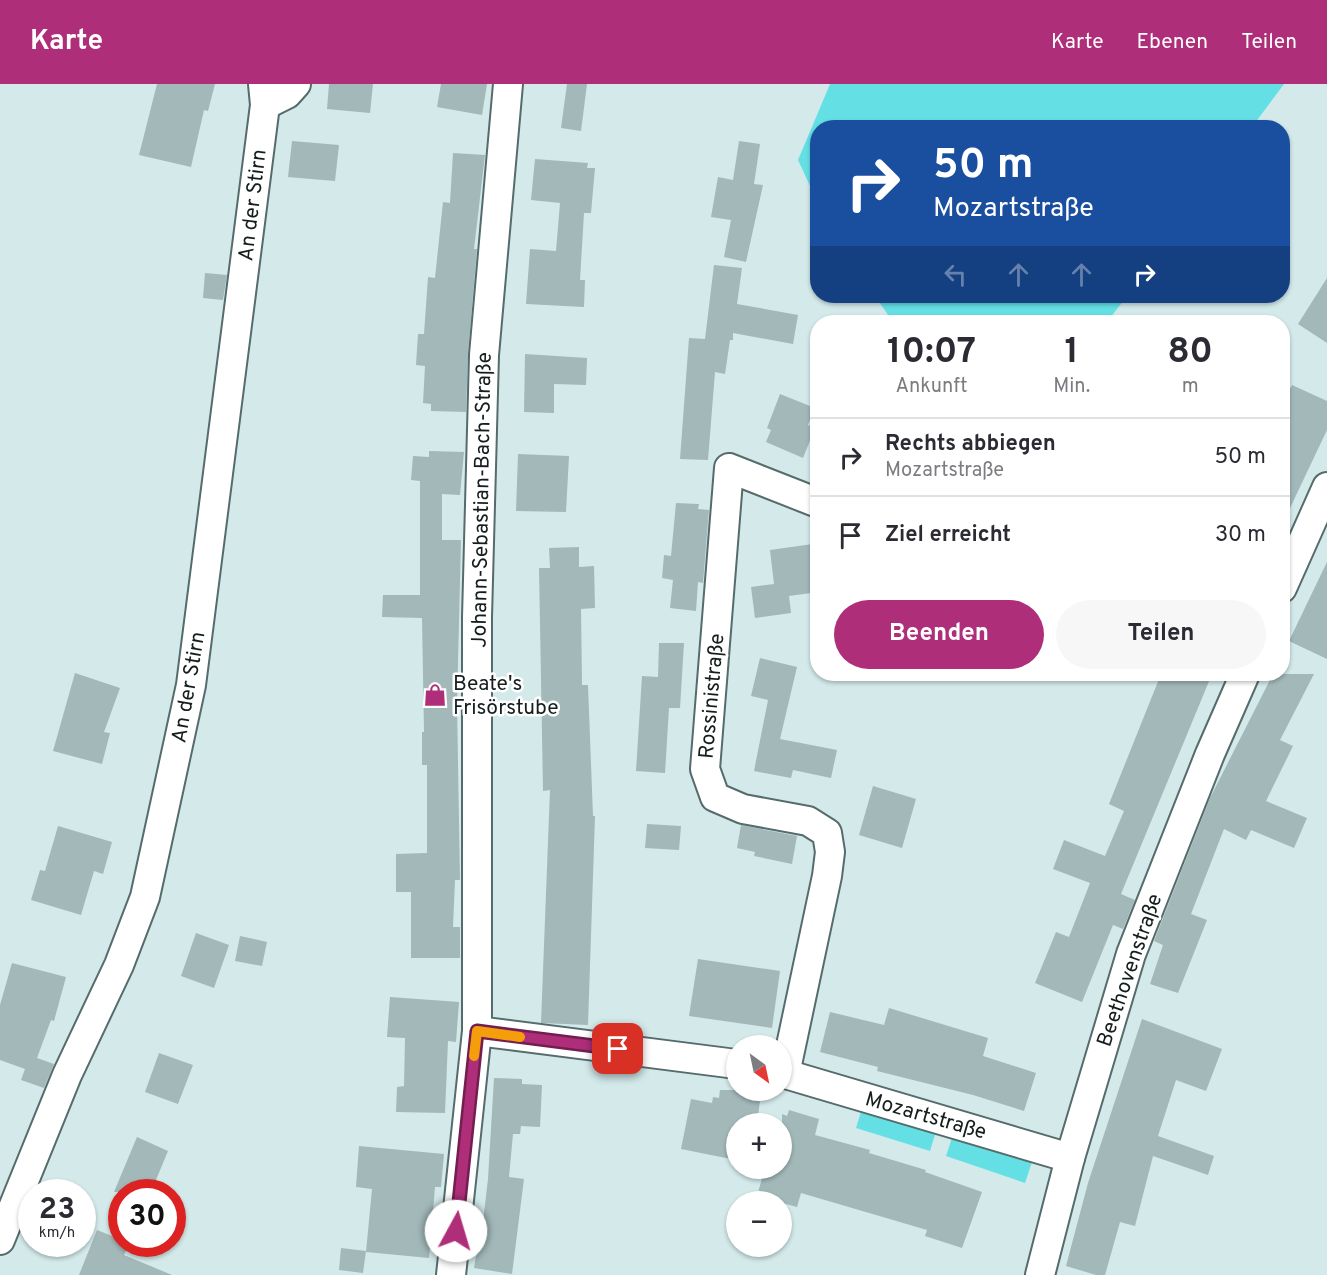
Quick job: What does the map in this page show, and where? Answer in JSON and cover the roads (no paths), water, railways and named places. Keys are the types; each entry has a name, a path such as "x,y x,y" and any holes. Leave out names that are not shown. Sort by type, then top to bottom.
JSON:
{"street":[{"name":"An der Stirn","path":"0,1240 67,1075 119,965 145,897 191,685 264,94 287,94 296,84"},
{"name":"Johann-Sebastian-Bach-Straße","path":"451,1275 477,1031 477,616 484,355 508,84"},
{"name":"Rossinistraße","path":"792,1035 827,876 830,852 827,833 808,821 743,809 715,797 705,769 729,468 810,500"},
{"path":"1290,570 1327,487"},
{"name":"Beethovenstraße","path":"1040,1275 1070,1158 1131,954 1210,753 1242,681"},
{"path":"477,1031 726,1063"},
{"name":"Mozartstraße","path":"792,1077 1070,1158"}],"place":[{"name":"Beate's Frisörstube","path":"435,695"}]}
